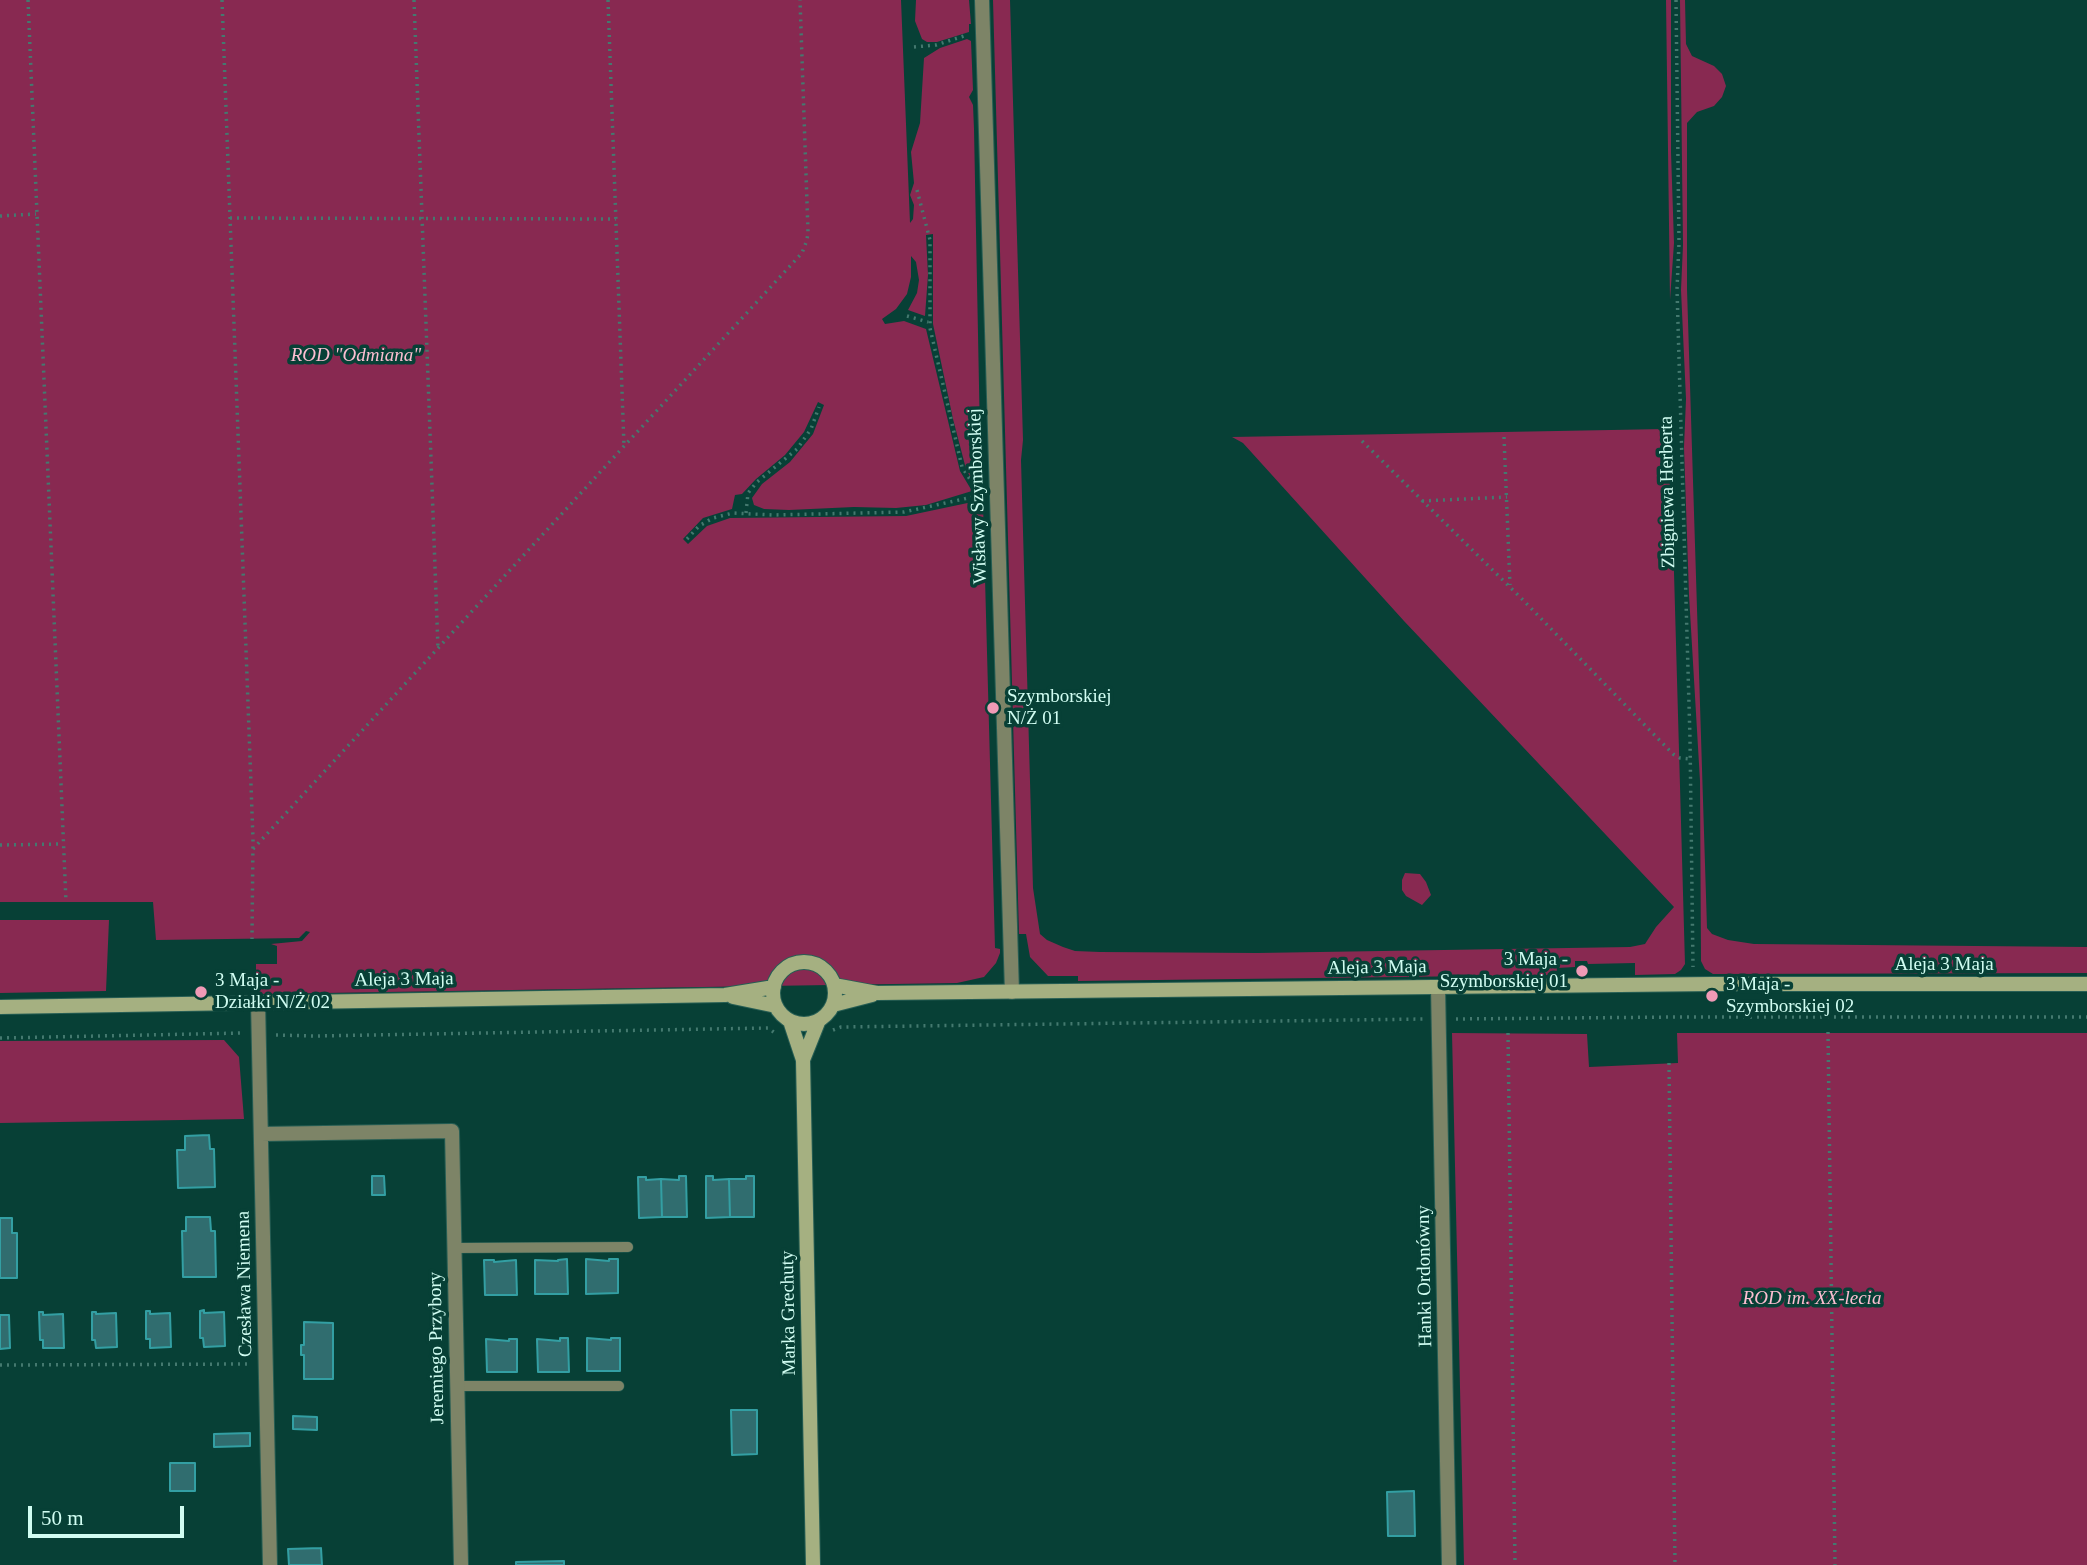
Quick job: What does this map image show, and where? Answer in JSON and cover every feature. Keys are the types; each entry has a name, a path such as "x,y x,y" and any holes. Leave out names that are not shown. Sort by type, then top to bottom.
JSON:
{"street":[{"name":"Wisławy Szymborskiej","path":"982,0 1012,992"},
{"path":"803,962 822,968 830,975 834,985 833,1005 819,1020 810,1024 790,1021 781,1015 776,1006 774,987 784,969 793,964 803,962"},
{"name":"Aleja 3 Maja","path":"834,985 877,993 1693,984 2087,984"},
{"name":"Aleja 3 Maja","path":"0,1007 725,995 774,987"},
{"name":"Hanki Ordonówny","path":"1438,987 1449,1565"},
{"name":"Aleja 3 Maja","path":"833,1005 877,993"},
{"name":"Aleja 3 Maja","path":"725,995 776,1006"},
{"name":"Czesława Niemena","path":"258,1002 270,1565"},
{"name":"Marka Grechuty","path":"803,1060 819,1020"},
{"name":"Marka Grechuty","path":"790,1021 803,1060 813,1565"},
{"name":"Jeremiego Przybory","path":"261,1134 452,1131 461,1565"}],"lane":[{"path":"454,1248 628,1247"},
{"path":"457,1386 619,1386"}],"path":[{"path":"28,0 66,902"},
{"path":"222,0 253,849 252,939"},
{"path":"414,0 438,648"},
{"path":"608,0 625,446"},
{"path":"253,849 802,253 807,240 800,0"},
{"name":"Zbigniewa Herberta","path":"1676,0 1679,243 1677,289 1690,759 1693,984"},
{"path":"914,47 936,45 969,35 983,34"},
{"path":"917,190 930,240 929,323 962,467 980,495"},
{"path":"0,216 37,214"},
{"path":"230,218 616,219"},
{"path":"907,316 929,323"},
{"path":"746,513 748,493 757,482 797,449 811,429 819,407"},
{"path":"1504,437 1510,587"},
{"path":"1362,441 1673,754 1679,758 1690,759"},
{"path":"687,540 699,526 713,518 746,513 773,515 904,512 980,495 997,494"},
{"path":"1422,501 1507,498"},
{"path":"0,845 63,844"},
{"path":"1447,1019 2087,1017"},
{"path":"828,1034 841,1027 1433,1019"},
{"path":"272,1034 314,1036 768,1028 778,1038"},
{"path":"1828,1032 1835,1565"},
{"path":"0,1038 251,1033"},
{"path":"1508,1033 1516,1565"},
{"path":"1669,1063 1675,1565"},
{"path":"0,1365 266,1364"}],"green space":[{"name":"ROD \"Odmiana\"","path":"0,0 901,0 910,223 914,205 910,195 914,183 911,152 920,123 924,58 940,48 967,39 971,41 973,90 969,97 973,105 974,129 981,488 972,480 966,469 953,419 933,324 933,234 926,235 928,275 925,316 908,310 917,293 919,280 916,262 911,256 911,277 907,294 896,309 882,319 885,324 904,321 926,329 960,471 972,491 926,505 896,508 789,510 764,509 754,505 752,498 762,484 790,462 813,434 824,405 818,402 804,432 785,455 742,494 735,495 732,509 703,518 683,539 688,544 707,526 730,518 906,516 977,501 983,504 995,948 1000,949 996,963 984,977 957,983 259,994 256,964 277,964 277,946 271,944 302,941 310,932 306,931 299,938 156,940 153,902 0,902"},
{"path":"916,0 969,0 969,32 937,42 922,39 915,21"},
{"path":"993,0 1010,0 1033,888 1040,934 1047,940 1075,951 1100,952 1257,953 1630,947 1645,944 1674,907 1404,621 1243,443 1232,437 1665,429 1670,430 1685,964 1681,970 1675,974 1635,975 1635,963 1588,964 1587,961 1575,961 1575,967 1557,968 1556,975 1078,981 1078,976 1048,976 1030,957 1026,934 1019,934"},
{"path":"1666,0 1671,0 1674,243 1670,300"},
{"path":"1680,0 1685,0 1686,44 1692,56 1714,66 1722,74 1726,86 1722,97 1714,106 1697,112 1687,123 1687,289 1707,928 1712,934 1728,940 1754,944 2087,947 2087,973 1713,974 1705,969 1701,961 1700,781 1684,447 1686,399 1681,290 1683,245"},
{"path":"1405,873 1420,874 1426,882 1431,895 1422,905 1406,896 1402,890"},
{"path":"0,920 109,920 106,991 0,993"},
{"name":"ROD im. XX-lecia","path":"1452,1033 1587,1034 1589,1067 1678,1063 1677,1033 2087,1033 2087,1565 1464,1565"},
{"path":"224,1040 239,1057 244,1119 0,1123 0,1041"}],"building":[{"path":"209,1135 210,1149 214,1149 215,1187 178,1188 177,1150 185,1150 185,1136"},
{"path":"372,1176 384,1176 385,1195 372,1195"},
{"path":"679,1176 686,1176 687,1217 662,1217 661,1179 679,1180"},
{"path":"706,1176 713,1176 713,1180 729,1179 730,1217 706,1218"},
{"path":"746,1176 754,1176 754,1217 730,1217 729,1179 746,1179"},
{"path":"638,1177 646,1177 646,1180 661,1179 662,1217 639,1218"},
{"path":"186,1217 210,1217 211,1231 215,1231 216,1277 183,1277 182,1231 186,1231"},
{"path":"0,1218 12,1218 12,1233 17,1233 17,1278 0,1278"},
{"path":"567,1259 568,1294 535,1294 535,1260"},
{"path":"586,1259 618,1259 618,1293 586,1294"},
{"path":"484,1260 516,1260 517,1295 485,1295"},
{"path":"204,1310 204,1313 224,1312 225,1346 204,1347 203,1338 200,1338 200,1311"},
{"path":"146,1311 150,1311 150,1314 170,1313 171,1347 150,1348 150,1339 146,1339"},
{"path":"39,1312 43,1312 43,1315 63,1314 64,1348 43,1348"},
{"path":"92,1312 116,1313 117,1347 96,1348 95,1340 92,1340"},
{"path":"0,1315 9,1315 10,1348 0,1349"},
{"path":"304,1322 333,1323 333,1379 304,1379 304,1355 301,1355 301,1345 304,1345"},
{"path":"560,1338 568,1338 569,1372 538,1372 537,1339 560,1341"},
{"path":"587,1338 620,1338 620,1371 587,1371"},
{"path":"486,1339 517,1339 517,1372 487,1372"},
{"path":"731,1410 757,1410 757,1454 732,1455"},
{"path":"293,1416 317,1417 317,1430 293,1429"},
{"path":"250,1433 250,1446 214,1447 214,1434"},
{"path":"170,1463 195,1463 195,1491 170,1491"},
{"path":"1414,1491 1415,1536 1388,1536 1387,1492"},
{"path":"321,1548 322,1565 289,1565 288,1549"},
{"path":"564,1561 564,1565 516,1565 516,1562"}],"place":[{"name":"Szymborskiej N/Ż 01","path":"993,708"},
{"name":"3 Maja - Szymborskiej 01","path":"1582,971"},
{"name":"3 Maja - Działki N/Ż 02","path":"201,992"},
{"name":"3 Maja - Szymborskiej 02","path":"1712,996"}]}
